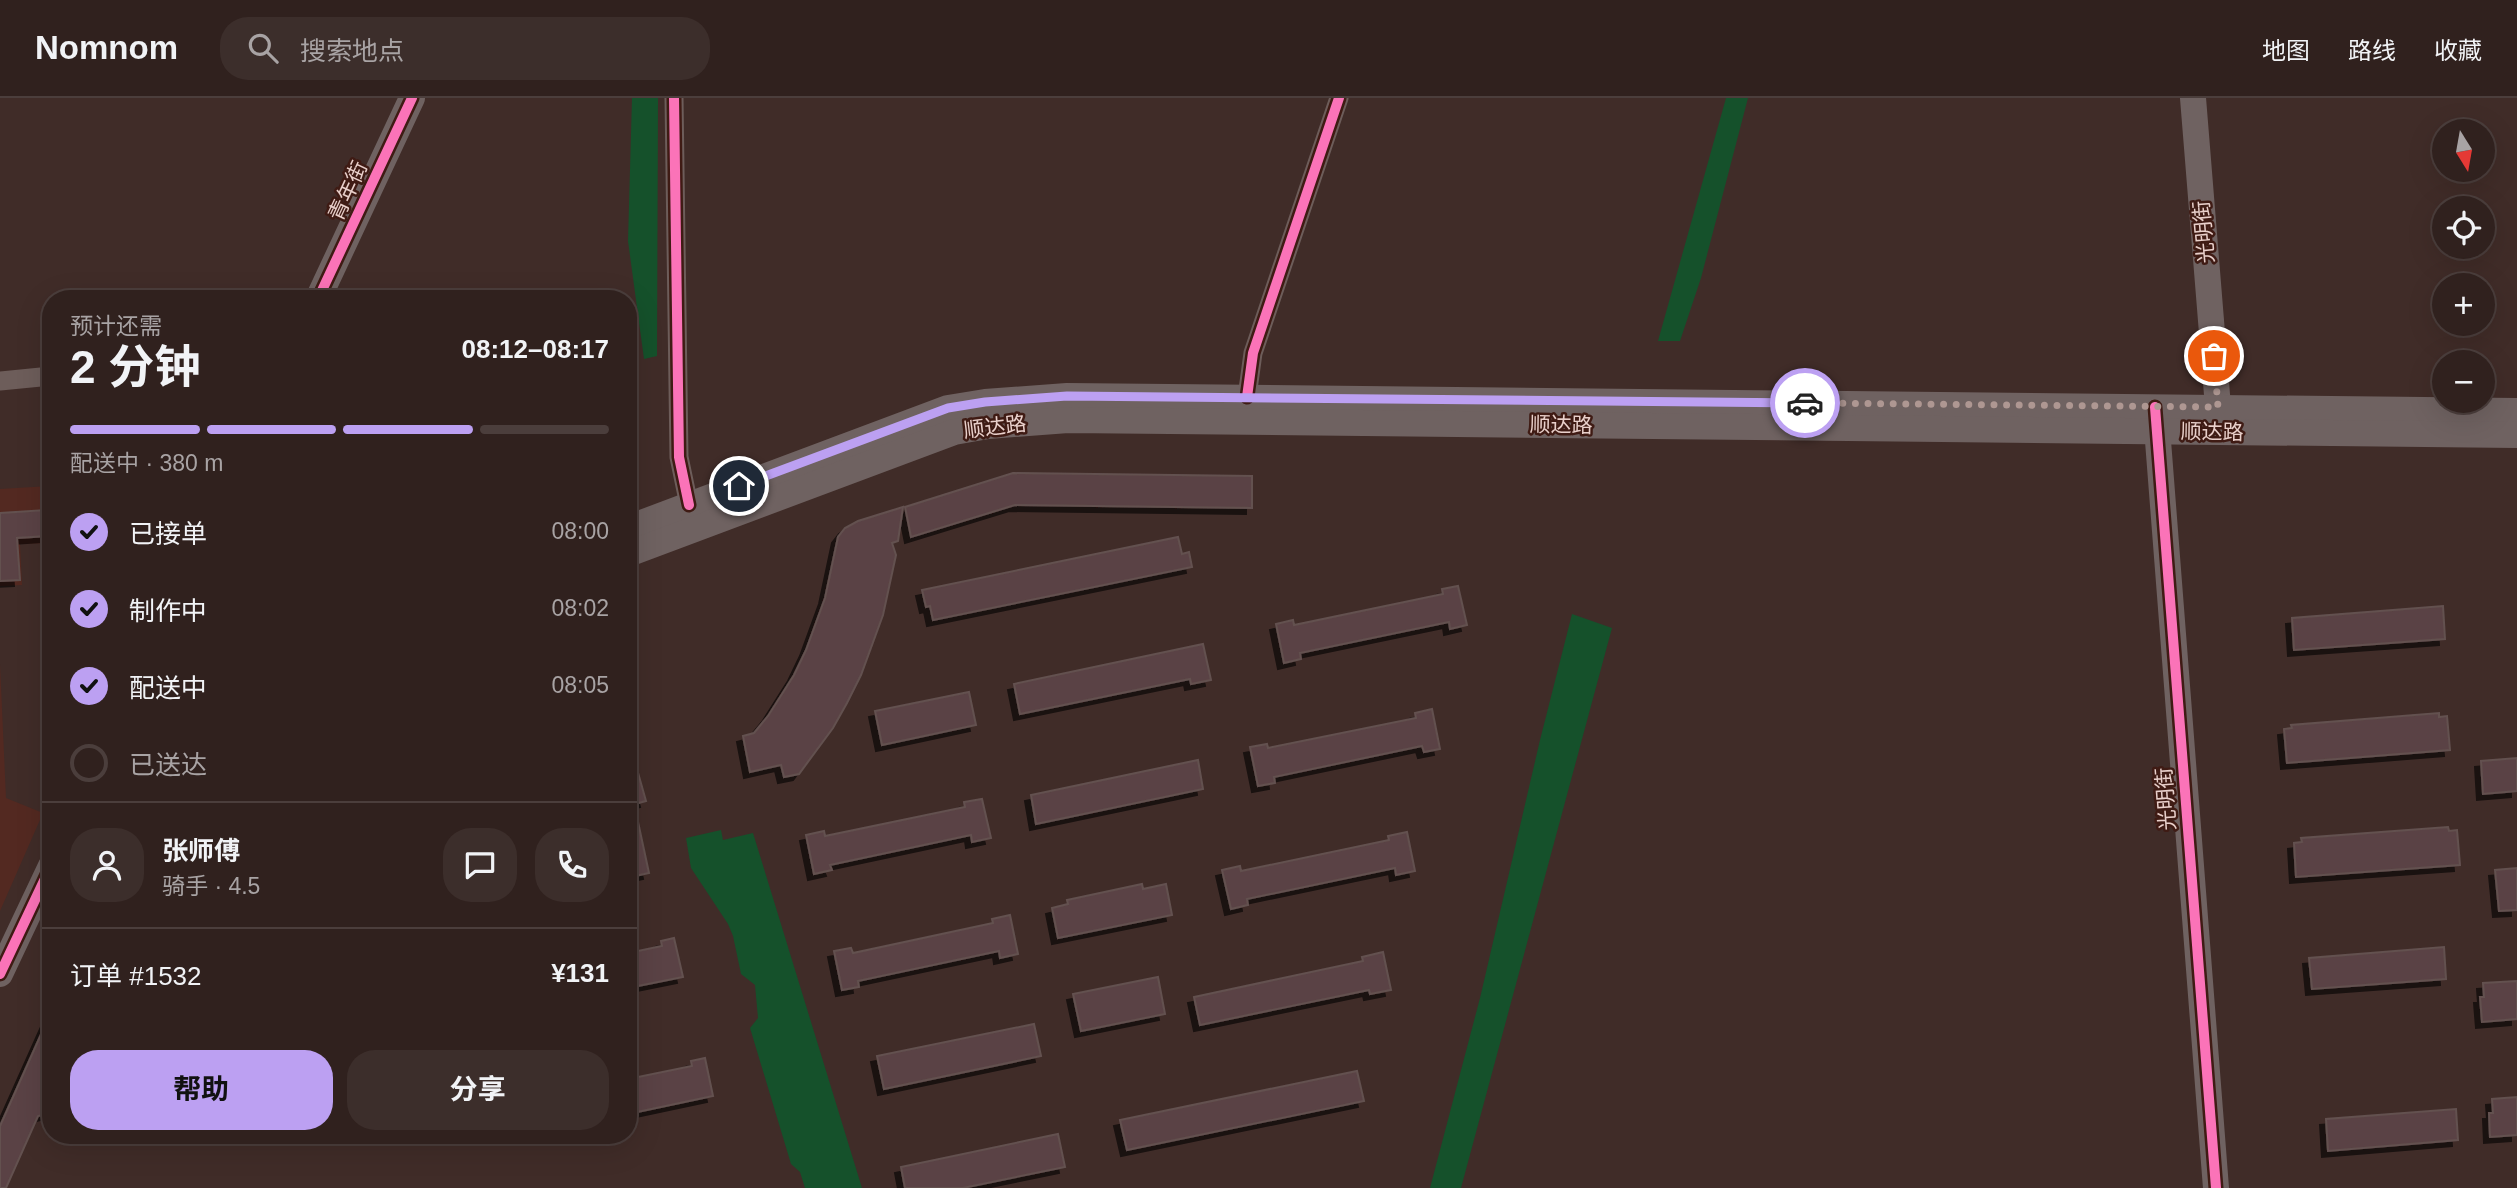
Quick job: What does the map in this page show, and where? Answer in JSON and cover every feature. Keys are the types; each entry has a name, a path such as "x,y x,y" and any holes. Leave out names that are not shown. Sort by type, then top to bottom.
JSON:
{"main road":[{"name":"青年街","path":"322,290 412,98"},
{"name":"光明街","path":"2193,98 2218,407"},
{"name":"顺达路","path":"637,525 948,408 985,402 1067,396 1247,397 2156,419 2517,435"},
{"name":"顺达路","path":"637,551 954,432 988,426 1068,420 2156,419 2218,407 2517,411"},
{"name":"光明街","path":"2156,419 2216,1188"},
{"path":"0,974 42,885"}],"street":[{"path":"674,98 679,457 689,505"},
{"path":"1247,397 1252,353 1339,98"},
{"path":"0,381 42,377"}],"shaded area":[{"path":"632,98 658,98 657,356 644,359 637,290 635,290 628,241"},
{"path":"1726,98 1748,98 1701,278 1680,341 1658,341"},
{"path":"42,486 42,543 20,544 22,585 0,586 0,489"},
{"path":"1572,614 1612,628 1461,1188 1430,1188 1480,998"},
{"path":"0,664 6,798 42,813 42,815 0,911"},
{"path":"721,830 723,840 753,833 862,1188 805,1188 800,1172 791,1164 750,1028 758,1018 755,985 741,974 728,924 691,868 686,838"}],"building":[{"path":"1013,473 1252,476 1252,508 1015,505 911,537 905,507"},
{"path":"903,507 898,541 892,543 896,555 883,615 861,675 833,728 799,774 784,777 781,765 750,772 743,736 754,733 768,716 806,650 825,598 838,537 845,528 858,521"},
{"path":"42,510 42,536 17,538 20,580 0,581 0,513"},
{"path":"1178,537 1182,554 1189,552 1192,567 933,620 930,606 926,607 922,590"},
{"path":"1458,586 1467,625 1450,629 1449,622 1300,653 1301,659 1284,663 1276,624 1293,620 1294,625 1443,594 1442,589"},
{"path":"2443,606 2445,639 2294,650 2292,618"},
{"path":"1203,644 1211,680 1191,684 1190,679 1020,714 1014,684"},
{"path":"969,692 976,725 882,745 875,711"},
{"path":"1432,709 1440,749 1424,752 1422,746 1274,777 1275,783 1258,786 1250,747 1267,744 1268,748 1416,718 1415,713"},
{"path":"2439,713 2439,717 2447,716 2450,750 2287,763 2284,729 2292,728 2291,725"},
{"path":"2517,758 2517,791 2483,794 2481,761"},
{"path":"1198,760 1203,789 1036,824 1031,795"},
{"path":"637,769 646,801 637,804"},
{"path":"982,799 991,838 972,842 971,835 830,865 832,870 814,874 806,835 824,831 825,836 965,807 964,802"},
{"path":"637,817 649,873 637,876"},
{"path":"2448,827 2449,831 2457,830 2460,865 2296,877 2294,843 2302,842 2301,838"},
{"path":"1407,832 1415,871 1396,875 1395,868 1247,899 1248,905 1231,909 1222,870 1240,866 1241,871 1389,840 1388,836"},
{"path":"2517,868 2517,910 2499,911 2495,870"},
{"path":"1142,884 1143,889 1166,884 1172,915 1058,938 1052,908 1068,904 1067,900"},
{"path":"1010,915 1018,954 1000,958 999,951 858,981 859,987 842,990 834,951 851,948 853,953 993,923 992,919"},
{"path":"674,938 683,977 637,986 637,951 662,946 661,941"},
{"path":"2444,947 2446,979 2312,989 2309,958"},
{"path":"1383,952 1391,990 1370,994 1369,990 1200,1025 1194,997 1363,961 1362,957"},
{"path":"1158,977 1165,1014 1081,1031 1073,994"},
{"path":"2517,981 2517,1019 2482,1022 2480,997 2484,997 2483,983"},
{"path":"1034,1024 1041,1056 884,1089 877,1056"},
{"path":"42,1032 42,1115 38,1116 6,1188 0,1188 0,1126"},
{"path":"705,1058 713,1096 637,1112 637,1077 692,1066 691,1061"},
{"path":"1357,1071 1364,1101 1127,1150 1120,1120"},
{"path":"2517,1097 2517,1135 2490,1137 2489,1113 2493,1113 2492,1099"},
{"path":"2456,1109 2458,1140 2328,1151 2326,1119"},
{"path":"1058,1134 1065,1167 963,1188 905,1188 901,1167"}],"cycle path":[{"path":"322,290 412,98"},
{"path":"674,98 679,457 689,505"},
{"path":"1247,397 1253,353 1339,98"},
{"path":"2155,407 2216,1188"},
{"path":"0,974 42,885"}],"way so far":[{"path":"1805,403 2218,407 2214,356"}],"route":[{"path":"739,486 912,420 948,408 985,402 1067,396 1805,403"}]}
